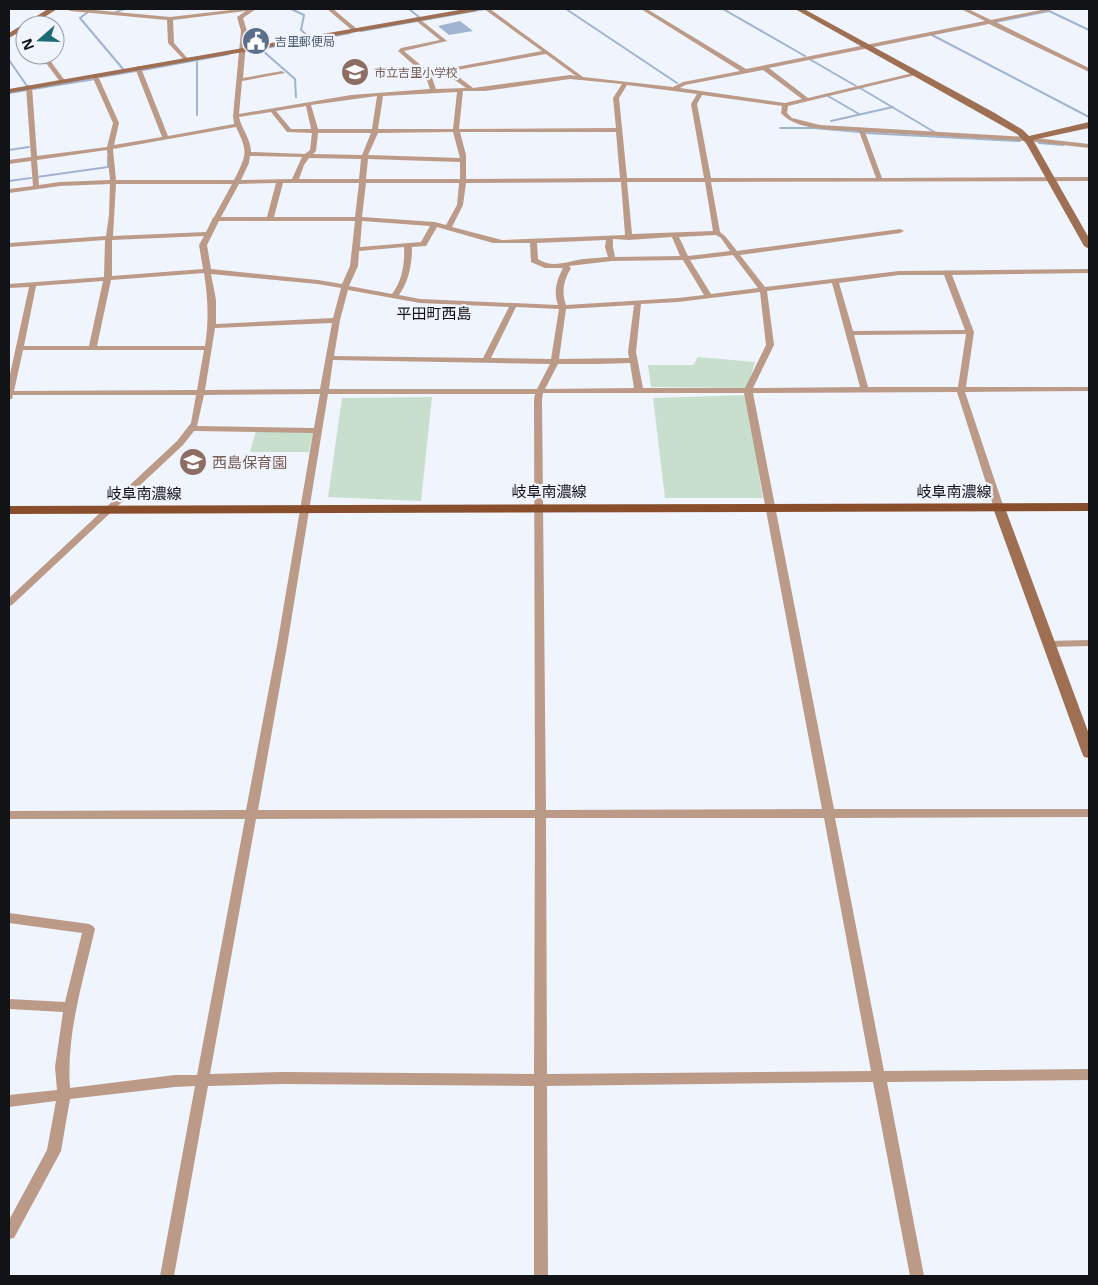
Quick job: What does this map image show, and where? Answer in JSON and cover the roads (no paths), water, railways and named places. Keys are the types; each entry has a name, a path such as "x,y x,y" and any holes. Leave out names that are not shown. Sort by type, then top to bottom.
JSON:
{"main road":[{"name":"岐阜南濃線","path":"9,510 1089,507"}],"street":[{"path":"70,9 170,19 252,9"},
{"path":"180,19 185,9"},
{"path":"9,603 111,509 180,443 193,428 212,326 212,300 203,245 246,163 248,154 246,136 236,125 236,116 244,31 240,17 252,9"},
{"path":"330,9 355,30"},
{"path":"9,91 476,9"},
{"path":"487,9 581,78"},
{"path":"644,9 744,71"},
{"path":"799,9 1005,123 1027,139 1052,179 1089,246"},
{"path":"964,9 1089,70"},
{"path":"674,88 683,84 744,71 1053,9"},
{"path":"170,19 171,43 186,60"},
{"path":"417,19 444,40 401,51 428,74 433,90"},
{"path":"428,74 547,52"},
{"path":"50,65 63,82"},
{"path":"138,68 165,137"},
{"path":"762,68 806,99"},
{"path":"447,71 471,89"},
{"path":"239,80 282,73"},
{"path":"236,116 380,94 503,87 554,78 626,82 785,105 917,74"},
{"path":"92,349 108,277 113,182 110,148 116,123 96,76"},
{"path":"626,82 616,98 629,238"},
{"path":"29,87 36,187"},
{"path":"448,227 460,205 463,181 463,160 456,131 460,90"},
{"path":"700,93 694,104 717,233 736,254 763,290 770,345 748,390 917,1276"},
{"path":"167,1276 280,656 336,320 345,286 354,266 365,156 375,131 380,94"},
{"path":"295,182 306,155 313,151 317,131 308,104"},
{"path":"785,105 784,113 790,119 820,127 862,131 1027,139 1089,146"},
{"path":"272,110 289,131 618,130"},
{"path":"9,162 110,148 236,125"},
{"path":"1027,139 1089,125"},
{"path":"862,131 880,180"},
{"path":"248,154 463,160"},
{"path":"9,191 36,187 113,182 1089,179"},
{"path":"270,218 280,182"},
{"path":"216,219 359,219 435,224 493,241 533,242 717,233"},
{"path":"356,249 423,244 435,224"},
{"path":"533,242 534,260 540,265 565,265 582,261 612,259 686,258 736,254 900,231"},
{"path":"9,245 208,234"},
{"path":"675,235 686,258 710,296"},
{"path":"610,239 609,247 612,259"},
{"path":"394,296 407,270 409,258 408,245"},
{"path":"541,1276 540,508 538,399 540,391 555,362 563,307 559,296 561,280 567,268 565,265"},
{"path":"9,286 206,270 275,276 345,286 420,300 563,307 710,296 899,273 1089,271"},
{"path":"947,272 970,332 960,389 999,508 1089,752"},
{"path":"836,281 865,390"},
{"path":"34,284 9,394 1089,389"},
{"path":"638,302 632,352 639,391"},
{"path":"486,360 514,304"},
{"path":"212,326 336,320"},
{"path":"850,333 970,332"},
{"path":"20,348 208,348"},
{"path":"330,358 555,362 634,360"},
{"path":"193,428 317,431"},
{"path":"1048,644 1089,643"},
{"path":"9,815 1089,813"},
{"path":"9,918 89,929 70,1007 62,1067 64,1094 54,1151 9,1232"},
{"path":"9,1004 70,1007"},
{"path":"9,1102 175,1081 282,1078 541,1080 1089,1074"}],"water":[{"path":"460,21 473,31 449,35 438,26"}],"waterway":[{"path":"83,9 92,10"},
{"path":"116,12 124,9"},
{"path":"291,9 304,15 301,30 309,37"},
{"path":"409,9 419,17"},
{"path":"423,20 485,9"},
{"path":"566,9 677,83"},
{"path":"723,9 805,56"},
{"path":"995,22 1049,11 1089,30"},
{"path":"88,12 80,18 123,69"},
{"path":"361,31 417,21"},
{"path":"297,43 350,33"},
{"path":"932,35 1089,117"},
{"path":"259,49 287,44"},
{"path":"263,51 295,79 296,97"},
{"path":"143,70 229,54"},
{"path":"9,60 27,86"},
{"path":"811,60 856,86"},
{"path":"197,62 197,115"},
{"path":"100,77 136,71"},
{"path":"33,89 95,79"},
{"path":"860,88 892,107"},
{"path":"9,93 27,90"},
{"path":"828,96 859,114"},
{"path":"831,121 892,107"},
{"path":"892,107 936,133"},
{"path":"780,128 814,128 860,132"},
{"path":"866,133 1020,141"},
{"path":"1039,143 1063,145"},
{"path":"9,150 29,147"},
{"path":"37,177 108,167 108,157"},
{"path":"9,181 31,178"}],"place":[{"name":"吉里郵便局","path":"256,41"},
{"name":"市立吉里小学校","path":"355,72"},
{"name":"西島保育園","path":"193,462"}],"district":[{"name":"平田町西島","path":"434,313"}]}
